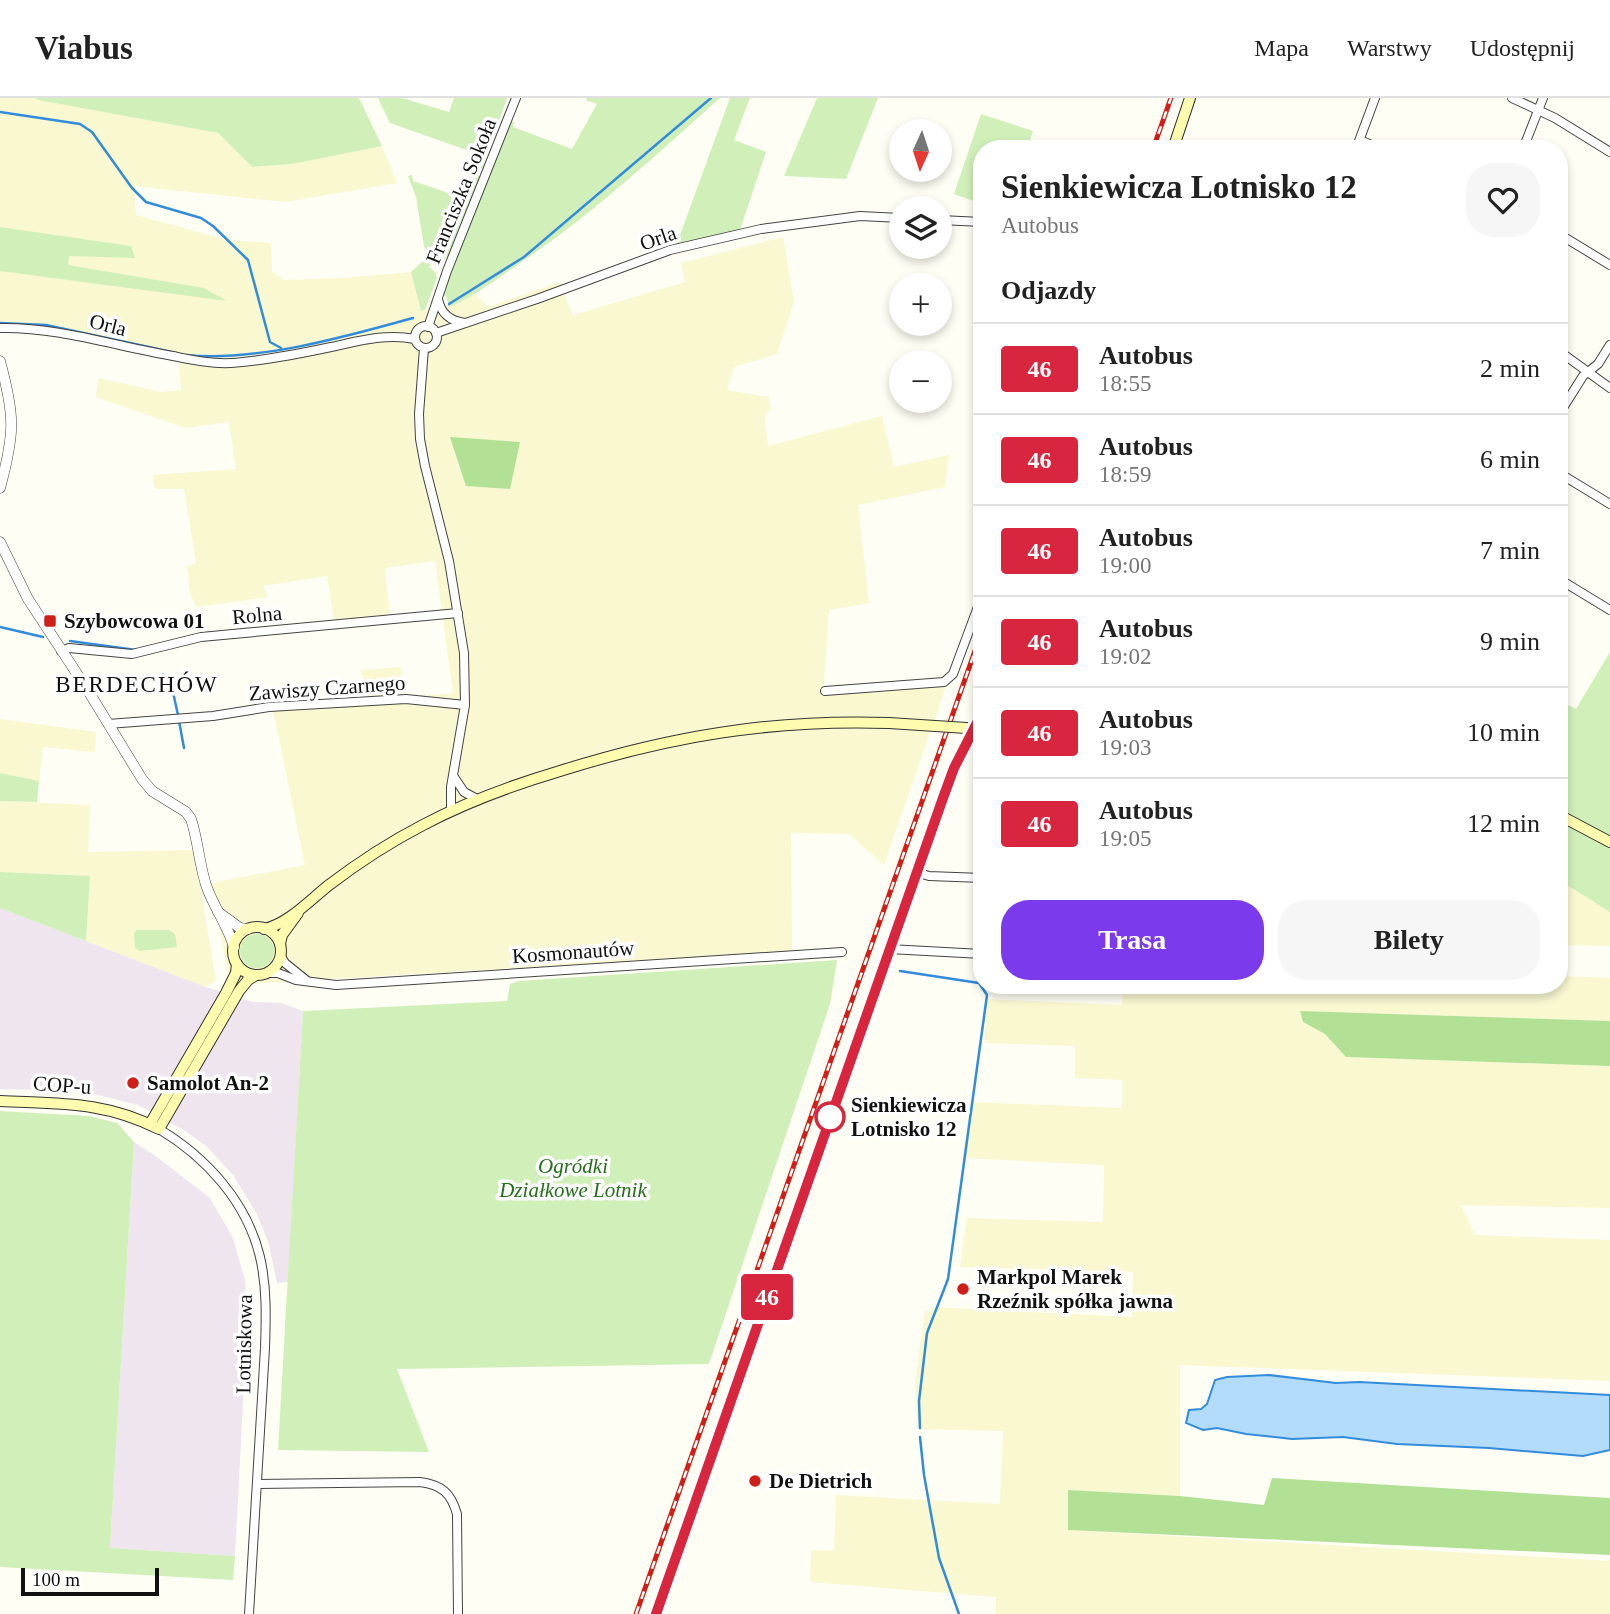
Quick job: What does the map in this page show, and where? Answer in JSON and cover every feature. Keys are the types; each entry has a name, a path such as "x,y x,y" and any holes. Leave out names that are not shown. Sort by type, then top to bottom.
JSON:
{"main road":[{"path":"1176,140 1190,98"},
{"path":"154,1127 236,973 233,947 239,936 248,929 274,927 374,853 451,811 477,799 604,757 712,732 794,723 889,723 973,729"},
{"path":"656,1614 916,872 954,768 973,738"},
{"path":"1568,820 1610,842"},
{"path":"154,1127 239,991 248,980 276,965 282,935 299,911"},
{"path":"264,929 274,934 280,950"},
{"path":"237,964 245,972 262,974"},
{"name":"COP-u","path":"0,1101 96,1106 154,1127"}],"street":[{"name":"Franciszka Sokoła","path":"428,327 516,98"},
{"path":"1359,140 1374,98"},
{"path":"1512,98 1539,110 1610,152"},
{"path":"1527,140 1543,98"},
{"name":"Orla","path":"436,333 670,250 761,229 860,216 889,217"},
{"path":"952,221 973,222"},
{"path":"1568,239 1610,265"},
{"path":"438,296 439,303 448,317 454,322 467,323"},
{"name":"Orla","path":"0,328 28,327 212,363 290,355 373,338 401,336 415,339"},
{"path":"428,327 436,333 435,343 424,348 420,347 415,339 419,329 428,327"},
{"path":"1568,400 1583,376 1598,364 1610,345"},
{"path":"424,348 420,439 449,561 464,653 465,705 451,788 451,811"},
{"path":"1568,357 1610,388"},
{"path":"0,361 13,416 0,488"},
{"path":"1568,478 1610,504"},
{"path":"0,542 28,599 142,779 152,791 186,812 191,819 206,887 233,947"},
{"path":"1568,584 1610,610"},
{"name":"Rolna","path":"61,651 69,648 132,654 201,636 458,613"},
{"path":"825,691 936,684 949,679 973,619"},
{"name":"Zawiszy Czarnego","path":"108,724 213,716 269,707 405,699 465,705"},
{"path":"454,777 464,792 477,799"},
{"path":"916,872 929,876 973,878"},
{"path":"218,912 240,928 248,929"},
{"path":"889,949 973,954"},
{"path":"280,950 285,963 306,980"},
{"name":"Kosmonautów","path":"262,974 336,985 842,952"},
{"name":"Lotniskowa","path":"154,1127 198,1156 224,1184 246,1220 260,1256 267,1305 249,1614"},
{"path":"257,1484 420,1482 439,1486 447,1491 457,1514 458,1614"}],"shaded area":[{"path":"0,908 206,987 253,1002 281,1003 303,1011 288,1282 277,1283 269,1245 257,1214 233,1175 206,1146 184,1130 138,1105 82,1091 0,1089"},
{"path":"134,1142 210,1198 233,1238 245,1280 247,1326 235,1556 110,1548"}],"green space":[{"path":"0,98 36,98 218,133 252,167 292,164 382,146 397,183 285,202 134,186 136,215 227,240 271,243 272,271 283,280 411,272 421,311 451,306 475,294 488,307 560,282 573,315 685,282 681,263 783,237 794,301 777,354 734,367 727,390 769,397 771,410 767,411 765,419 768,446 882,416 894,467 949,455 945,487 858,505 869,603 829,610 823,695 947,684 884,865 849,834 791,833 792,951 249,984 237,981 228,972 211,883 305,865 273,710 367,703 361,670 401,667 404,697 453,693 435,561 385,568 390,616 334,622 327,576 263,586 268,597 196,607 190,593 187,566 196,563 184,489 155,489 153,475 236,469 229,422 185,428 96,397 98,378 161,392 181,390 179,356 76,332 29,325 0,325"},
{"path":"36,98 359,98 382,146 292,164 252,167 218,133"},
{"path":"378,98 402,98 449,112 454,98 507,98 482,169 473,167 478,154 390,123"},
{"path":"720,98 620,187 567,229 482,289 449,307 446,296 443,295 509,123 514,122 513,127 572,149 597,104 586,100"},
{"path":"730,98 750,98 734,140 766,152 740,230 676,246"},
{"path":"817,98 878,98 846,179 784,176"},
{"path":"981,114 1033,131 1030,140 973,140 973,201 954,194"},
{"path":"471,173 480,176 448,256 443,261 437,259 429,254 424,246 416,197 408,176 412,175 413,181 466,199 475,177"},
{"path":"0,227 131,246 135,258 69,256 68,265 204,288 227,301 0,271"},
{"path":"424,260 431,265 429,267 436,273 437,278 425,310 421,311 411,272"},
{"path":"450,437 520,442 510,489 466,486"},
{"path":"1610,652 1610,912 1568,886 1568,705 1576,709"},
{"path":"0,719 96,732 95,752 43,747 39,781 0,773"},
{"path":"0,773 39,781 37,802 0,801"},
{"path":"0,801 90,805 88,852 194,850 216,980 206,987 86,941 90,876 0,872"},
{"path":"0,872 90,876 86,941 0,908"},
{"path":"1568,886 1610,912 1610,946 1568,945"},
{"path":"137,930 169,930 175,934 177,947 140,951 135,948 134,933"},
{"path":"257,934 269,939 274,951 269,963 257,968 245,963 240,951 245,939"},
{"name":"Ogródki Działkowe Lotnik","path":"837,960 830,1004 709,1364 397,1369 429,1452 278,1450 303,1011 507,1001 510,984 519,981"},
{"path":"1568,976 1610,978 1610,1021 1300,1011 1303,1022 1325,1034 1346,1057 1610,1066 1610,1208 1461,1205 1475,1235 1610,1240 1610,1381 1180,1365 1180,1496 1069,1490 1068,1530 1610,1561 1610,1614 996,1614 996,1597 810,1582 811,1550 834,1551 836,1495 1000,1504 1003,1431 917,1429 915,1384 925,1311 930,1312 931,1307 1132,1317 1133,1272 960,1267 967,1218 1103,1222 1104,1165 962,1158 970,1102 1122,1108 1122,1080 1075,1078 1075,1046 985,1043 986,999 1122,1005 1122,994 1568,994"},
{"path":"1300,1011 1610,1021 1610,1066 1346,1057 1325,1034 1303,1022"},
{"path":"0,1111 89,1116 117,1123 134,1142 110,1548 235,1556 233,1580 0,1567"},
{"path":"1272,1478 1610,1498 1610,1555 1068,1530 1068,1490 1180,1496 1264,1505"}],"water":[{"path":"1269,1375 1336,1383 1610,1395 1610,1450 1583,1456 1397,1444 1343,1437 1292,1439 1217,1428 1203,1430 1186,1423 1189,1410 1201,1409 1207,1404 1215,1380"}],"waterway":[{"path":"449,304 524,257 711,98"},
{"path":"0,112 80,124 92,132 132,188 146,202 201,218 213,226 248,260 270,342 281,348"},
{"path":"186,355 241,355 271,351 330,340 413,318"},
{"path":"0,323 46,325 172,352"},
{"path":"0,627 43,637"},
{"path":"70,641 136,650"},
{"path":"163,674 171,683 178,715"},
{"path":"179,721 184,748"},
{"path":"900,971 973,982"},
{"path":"920,1428 919,1401 927,1333 948,1279 986,994"},
{"path":"920,1437 939,1558 959,1614"}],"railway":[{"path":"1156,140 1171,98"},
{"path":"636,1614 973,657"}],"bus line":[{"name":"46","path":"656,1614 943,798 954,768 973,732"}],"place":[{"name":"Szybowcowa 01","path":"50,621"},
{"name":"Samolot An-2","path":"133,1083"},
{"name":"Sienkiewicza Lotnisko 12","path":"830,1117"},
{"name":"Markpol Marek Rzeźnik spółka jawna","path":"963,1289"},
{"name":"De Dietrich","path":"755,1481"}],"district":[{"name":"BERDECHÓW","path":"137,684"}]}
